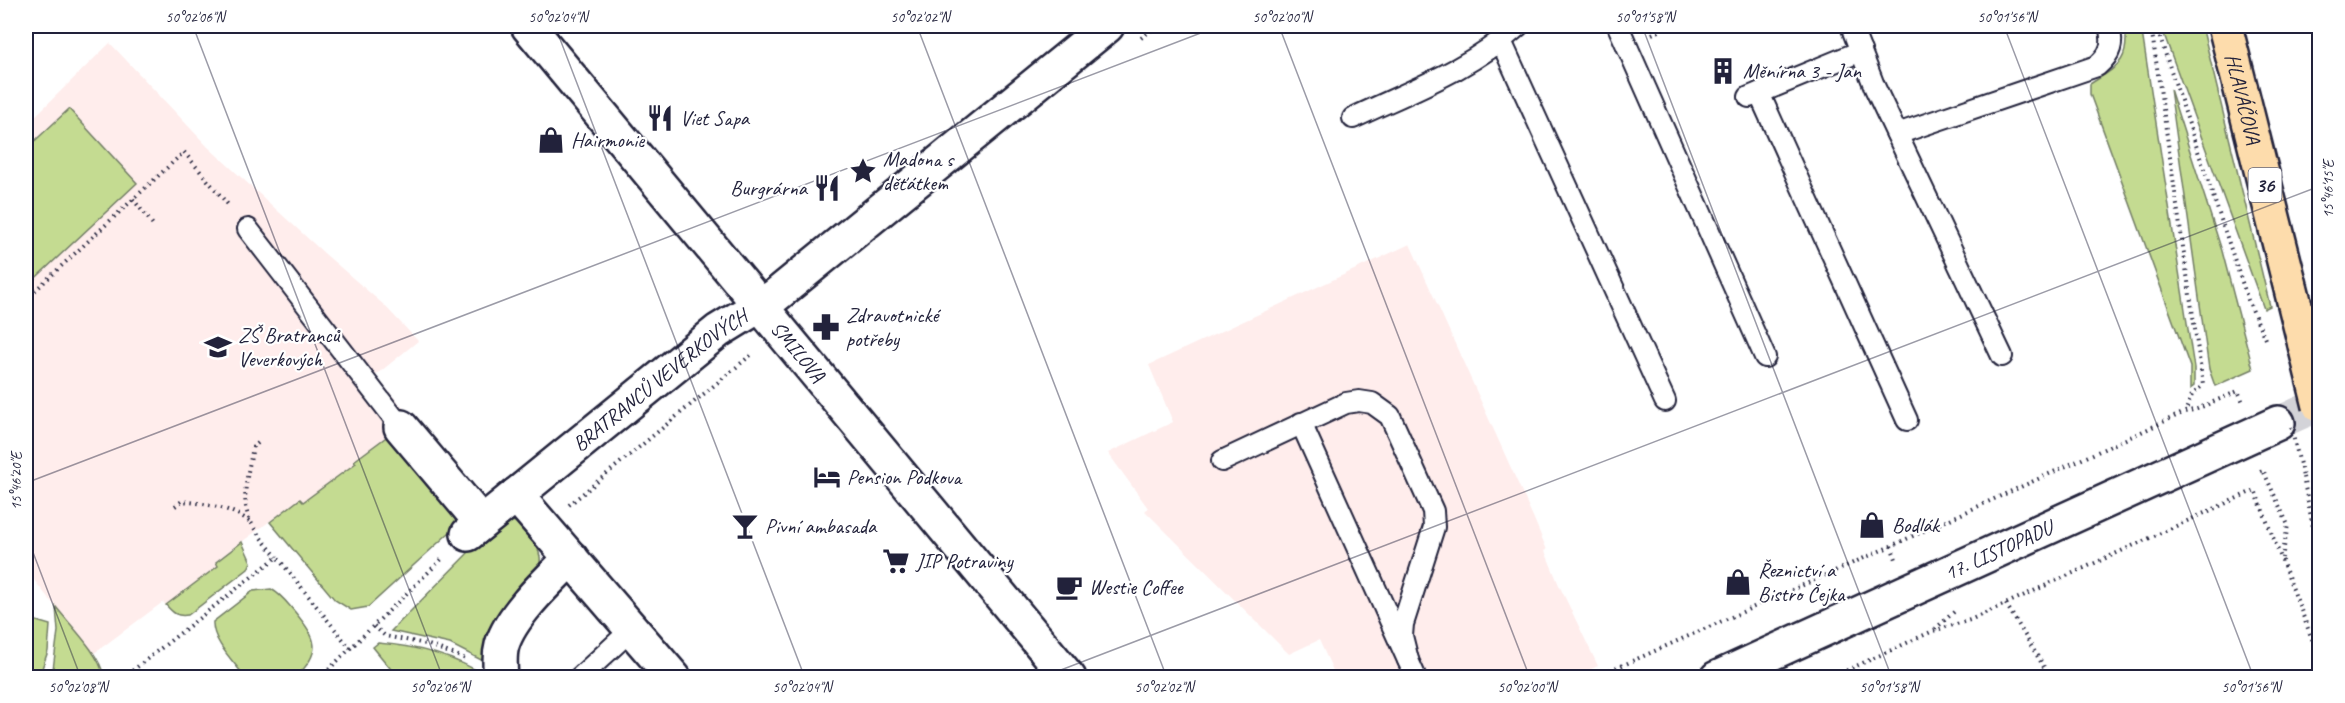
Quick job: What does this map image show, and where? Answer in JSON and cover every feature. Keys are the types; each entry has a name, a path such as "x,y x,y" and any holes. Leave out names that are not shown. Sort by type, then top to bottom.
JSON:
{"main road":[{"name":"HLAVÁČOVA","path":"2225,26 2319,406"}],"street":[{"name":"SMILOVA","path":"528,26 1069,678"},
{"name":"BRATRANCŮ VEVERKOVÝCH","path":"474,528 718,331 784,289 1107,26"},
{"name":"17. LISTOPADU","path":"1718,678 2278,423"},
{"path":"401,427 474,528"},
{"path":"516,495 674,678"},
{"path":"501,678 502,643 511,627 537,592 571,558"}],"lane":[{"path":"1353,118 1464,66 1501,41 1518,26"},
{"path":"1618,26 1765,357"},
{"path":"1851,26 1875,88 2002,356"},
{"path":"1897,134 2097,66 2112,48 2109,26"},
{"path":"1501,41 1665,400"},
{"path":"1861,51 1754,95 1907,420"},
{"path":"248,229 401,427"},
{"path":"1222,461 1346,403 1366,401 1386,411 1399,433 1430,503 1435,522 1402,624 1402,636 1412,669"},
{"path":"1301,423 1412,669"},
{"path":"579,678 632,629"}],"path":[{"path":"2153,26 2248,300 2265,340"},
{"path":"2153,26 2203,385 2192,396 2185,412"},
{"path":"26,299 184,152 248,229"},
{"path":"133,199 154,226"},
{"path":"1594,678 2185,412 2238,391 2244,403"},
{"path":"258,443 253,447 248,478 246,509 250,521 350,648"},
{"path":"2263,470 2288,525 2282,559"},
{"path":"2303,477 2319,562"},
{"path":"1830,678 1933,631 1970,620 2255,490 2319,660"},
{"path":"175,506 182,501 210,505 233,512 250,521"},
{"path":"320,678 474,528"},
{"path":"1891,546 1898,563"},
{"path":"123,678 277,557"},
{"path":"2006,604 2047,672"},
{"path":"373,626 385,636 426,644 468,660"}],"shaded area":[{"name":"ZŠ Bratranců Veverkových","path":"110,43 208,147 384,305 418,341 375,376 412,418 355,460 357,463 303,502 300,499 216,561 219,566 166,605 163,602 93,654 26,570 26,125"},
{"path":"1410,244 1534,519 1559,585 1598,666 1571,678 1336,677 1319,640 1289,654 1145,511 1148,508 1108,453 1173,422 1149,365"}],"green space":[{"path":"2125,26 2141,26 2194,368 2194,386 2190,389 2190,367 2090,94 2090,84 2115,67 2124,55"},
{"path":"2161,26 2202,26 2270,306 2264,309"},
{"path":"2170,89 2222,251 2253,369 2215,386 2209,369"},
{"path":"69,109 137,183 26,287 26,149"},
{"path":"389,435 461,522 368,607 351,610 335,600 270,522 300,499 303,502 356,463 354,461"},
{"path":"510,521 521,525 530,534 539,552 540,563 493,666 450,644 391,631 470,551"},
{"path":"242,542 251,562 248,569 188,615 175,614 166,605 218,566 216,562"},
{"path":"271,589 284,599 308,630 314,645 313,652 305,668 296,677 245,677 220,644 213,622 253,591"},
{"path":"56,607 91,650 104,677 52,677 58,631"},
{"path":"30,619 50,625 48,651 39,677 34,677 27,663 26,642"},
{"path":"378,643 435,654 463,664 488,677 389,677 394,673 373,647"}],"tunnel":[{"path":"2278,423 2320,404"}],"place":[{"name":"Měnírna 3 - Jan","path":"1723,71"},
{"name":"Viet Sapa","path":"660,118"},
{"name":"Hairmonie","path":"551,140"},
{"name":"Madona s děťátkem","path":"863,171"},
{"name":"Burgrárna","path":"827,188"},
{"name":"Zdravotnické potřeby","path":"826,327"},
{"name":"ZŠ Bratranců Veverkových","path":"218,347"},
{"name":"Pension Podkova","path":"827,477"},
{"name":"Bodlák","path":"1872,525"},
{"name":"Pivní ambasada","path":"745,526"},
{"name":"JIP Potraviny","path":"896,561"},
{"name":"Řeznictví a Bistro Čejka","path":"1738,582"},
{"name":"Westie Coffee","path":"1069,587"}]}
